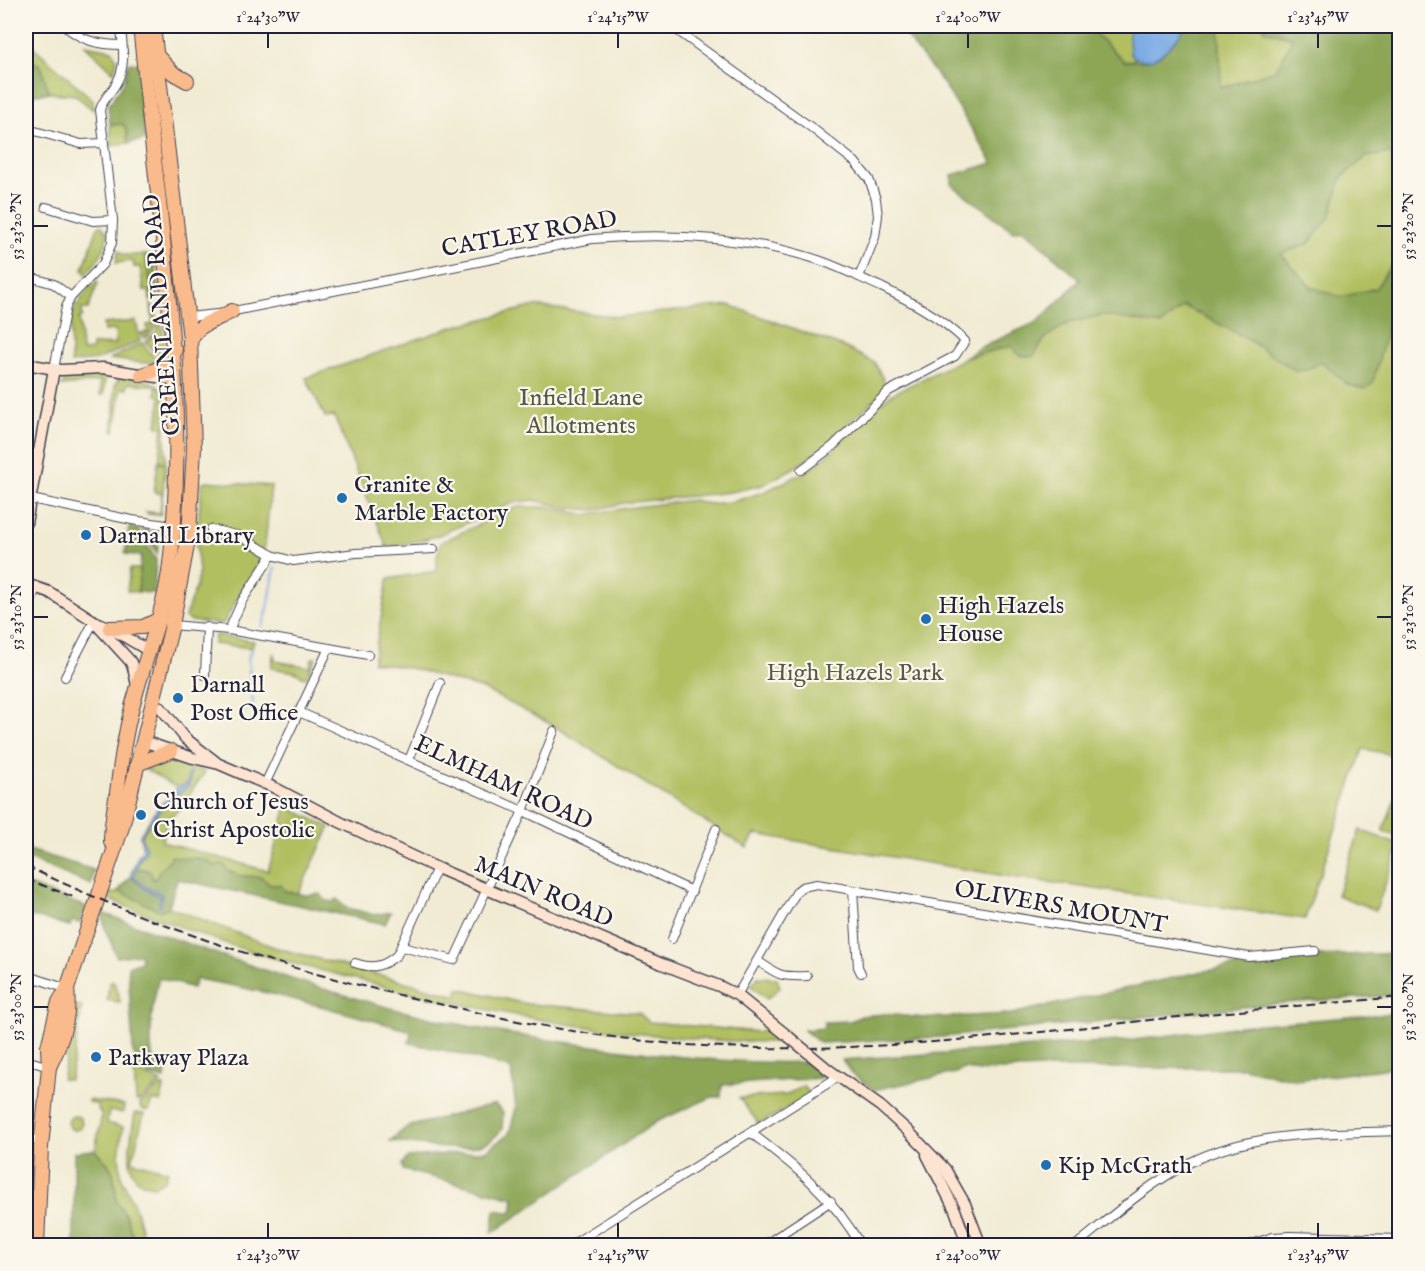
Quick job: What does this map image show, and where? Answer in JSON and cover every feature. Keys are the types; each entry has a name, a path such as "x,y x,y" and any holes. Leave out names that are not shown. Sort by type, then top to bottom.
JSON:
{"highway":[{"name":"GREENLAND ROAD","path":"110,860 122,827 160,670 166,622 176,452 176,380 170,306 140,26"},
{"name":"GREENLAND ROAD","path":"110,860 122,755 137,688 149,651 166,622 189,535 194,448 188,317 153,26"},
{"path":"158,56 173,73 187,81"},
{"path":"147,95 162,92"},
{"path":"142,375 165,366 174,355 181,323 188,317 170,306"},
{"path":"193,399 184,386 176,380 185,369 190,339 200,327 232,311"},
{"path":"110,628 143,627 166,622"},
{"path":"149,651 158,661 160,670"},
{"path":"143,741 131,731 129,721 139,708 152,703"},
{"path":"136,764 171,751"},
{"path":"37,1245 41,1139 50,1067 48,1047 51,1031 59,1002 67,989 110,860"}],"main road":[{"path":"26,364 54,369 103,368 176,380"},
{"path":"26,523 54,369"},
{"path":"31,585 61,599 94,621 149,651"},
{"path":"94,621 130,661 137,688"},
{"name":"MAIN ROAD","path":"152,703 161,708 178,731 219,764"},
{"path":"171,751 178,744 178,731"},
{"name":"MAIN ROAD","path":"143,741 219,764 437,868 737,995 834,1074 880,1106 907,1130 924,1150"},
{"path":"924,1150 955,1210 968,1245"},
{"path":"924,1150 936,1159 952,1178 981,1245"}],"street":[{"path":"65,26 74,34 92,42 122,45"},
{"path":"54,369 62,321 71,297 98,270 109,254 113,237 113,220 100,117 101,105 118,81 123,68 121,26"},
{"path":"671,26 796,115 855,162 868,179 876,199 878,216 875,237 859,277"},
{"path":"34,131 81,144 104,143"},
{"path":"46,207 93,221 113,220"},
{"name":"CATLEY ROAD","path":"188,317 232,311 592,239 636,236 712,239 810,257 912,302 948,325 965,341 955,356 889,391 832,447 801,470"},
{"path":"37,279 54,284 71,297"},
{"path":"26,452 39,455"},
{"path":"31,499 173,526"},
{"path":"211,529 240,536 272,555 293,561 356,552 434,549"},
{"path":"229,630 242,601 272,555"},
{"path":"26,619 31,585"},
{"path":"65,677 94,621"},
{"path":"166,622 229,630 368,656"},
{"path":"205,675 207,627"},
{"path":"265,784 329,648"},
{"path":"409,760 440,683"},
{"name":"ELMHAM ROAD","path":"299,712 523,811 692,891"},
{"path":"402,947 454,960 523,811 554,731"},
{"path":"672,939 716,829"},
{"path":"355,963 366,967 377,967 387,964 397,955 437,868"},
{"name":"OLIVERS MOUNT","path":"758,961 797,891 802,887 817,884 1249,957 1315,951"},
{"path":"853,890 858,967 861,973"},
{"path":"737,995 758,961 783,977 807,976"},
{"path":"26,975 67,989"},
{"path":"26,1060 50,1067"},
{"path":"570,1245 751,1132 834,1074"},
{"path":"1075,1245 1167,1176 1212,1153 1260,1139 1400,1131"},
{"path":"751,1132 800,1170 831,1201 861,1245"},
{"path":"26,1140 41,1139"},
{"path":"763,1245 831,1201"},
{"path":"1246,1245 1267,1238 1290,1236 1400,1239"}],"green space":[{"path":"898,26 1087,26 1125,62 1155,58 1170,46 1187,26 1219,26 1221,88 1276,70 1293,38 1265,30 1264,26 1399,26 1399,211 1391,153 1366,157 1341,178 1330,217 1308,244 1281,254 1311,287 1341,297 1376,288 1393,262 1399,265 1399,282 1373,383 1365,389 1348,385 1322,362 1306,370 1296,371 1244,337 1184,306 1161,325 1103,315 1068,323 1046,337 1033,357 1019,355 1011,346 965,358 979,348 1037,322 1080,280 1023,229 1013,231 952,185 952,175 993,163 943,83"},
{"path":"1087,26 1139,26 1129,33 1130,53 1136,59 1125,62"},
{"path":"1219,26 1264,26 1265,30 1293,38 1276,70 1220,89"},
{"path":"26,40 93,100 93,110 75,95 49,93 41,67 26,57"},
{"path":"85,45 112,50 117,60 114,72"},
{"path":"26,57 41,66 49,93 26,95"},
{"path":"128,63 138,63 145,140 128,143 127,132 123,124 110,125 108,106 124,82"},
{"path":"123,124 127,132 128,143 111,146 110,125"},
{"name":"High Hazels Park","path":"1399,129 1399,756 1363,749 1305,919 1012,877 755,834 747,848 556,727 483,689 414,669 373,662 388,579 437,571 437,556 441,542 517,507 549,507 585,515 694,500 709,504 732,502 764,492 807,471 831,452 868,413 892,394 965,358 1011,346"},
{"path":"167,181 179,287 172,288 160,182"},
{"path":"101,225 108,233 105,245 98,260 86,274 83,269 98,227"},
{"path":"118,250 124,255 145,255 153,299 150,301 149,291 144,291 140,267 134,267 133,261 116,263"},
{"path":"145,255 155,256 159,297 153,299"},
{"path":"96,281 98,283 88,309 82,309 82,318 79,318 82,351 92,350 92,345 116,344 115,330 104,331 103,324 136,321 140,341 97,360 71,363 71,327 74,310"},
{"path":"151,304 156,313 156,322 152,332 145,338 140,333 148,332 147,325 153,324"},
{"name":"Infield Lane Allotments","path":"729,305 844,347 875,363 887,387 828,444 797,466 763,485 731,492 624,503 595,510 568,508 533,500 513,503 439,535 387,547 334,416 325,417 306,378 452,327 535,306 618,317"},
{"path":"159,319 162,319 165,353 161,359 146,342 157,331"},
{"path":"142,343 158,362 143,363 110,359"},
{"path":"105,374 104,395 100,395 100,381 62,386 66,379"},
{"path":"120,377 151,382 157,385 164,394 166,462 159,461 163,427 157,426 161,396 156,395 156,386 128,383 127,389 121,388 115,431 113,430 115,385"},
{"path":"158,462 166,464 160,515 146,512 160,513 162,494 154,492"},
{"path":"206,481 271,486 265,545 261,558 223,624 190,621 185,617 199,571 196,545 202,483"},
{"path":"129,527 137,528 156,560 154,593 138,592 141,556 125,554"},
{"path":"142,529 150,532 156,538 157,554"},
{"path":"130,569 140,569 138,592 127,591"},
{"path":"215,635 254,641 252,648 214,644"},
{"path":"274,652 275,661 310,667 312,658 316,658 306,678 295,672 271,668"},
{"path":"161,762 177,763 205,772 181,807 167,821 162,842 268,871 287,807 330,827 298,894 284,891 281,885 270,885 261,877 240,876 197,858 178,859 168,864 154,880 148,870 136,868 146,847 141,840 143,833 169,801 190,783 191,772 187,784 177,788 145,769"},
{"path":"1395,799 1399,800 1399,837 1383,831"},
{"path":"1360,830 1399,845 1376,910 1337,895"},
{"path":"26,849 94,870 91,885 26,858"},
{"path":"172,856 206,860 215,866 225,865 228,871 240,876 261,877 270,885 281,885 285,891 306,895 321,894 325,900 333,902 337,899 345,907 374,915 391,912 385,924 177,879 169,907 160,911 119,891 136,868 150,871 153,880 156,879"},
{"path":"26,884 86,907 80,923 72,921 70,926 26,915"},
{"path":"118,891 147,903 151,907 165,909 169,907 274,947 458,996 458,988 527,1004 639,1013 649,1022 759,1032 769,1028 785,1042 729,1041 617,1031 450,1002 296,964 234,946 107,899 109,892 115,894"},
{"path":"102,913 293,979 439,1020 523,1036 653,1054 741,1061 807,1062 822,1075 820,1078 722,1085 721,1097 712,1097 658,1121 492,1233 495,1210 512,1213 514,1198 403,1170 402,1164 408,1157 485,1151 509,1134 516,1108 511,1069 461,1054 409,1043 411,1031 304,1002 196,979 193,988 159,978 152,1017 151,1046 152,1056 166,1069 165,1079 149,1075 133,1053 128,966 141,961 140,954 117,957 105,929"},
{"path":"1399,953 1399,995 1285,1003 942,1037 820,1043 804,1030 824,1028 824,1022 850,1021 862,1016 884,1014 926,1018 1011,1014 1199,972 1286,957"},
{"path":"758,977 777,978 780,987 767,999 751,986"},
{"path":"113,981 120,1002 107,1000 109,984"},
{"path":"77,1006 82,1006 70,1080 62,1079"},
{"path":"1399,1013 1399,1067 1297,1080 1243,1068 1043,1068 980,1071 964,1069 956,1073 874,1090 851,1073 842,1060 1134,1040 1249,1025"},
{"path":"134,1066 144,1075 161,1082 140,1101 136,1101"},
{"path":"160,1086 164,1087 161,1102 152,1100 149,1111 141,1109 140,1104"},
{"path":"803,1086 812,1095 759,1124 739,1098 786,1095"},
{"path":"88,1100 124,1105 123,1113 109,1111 107,1123 123,1127 119,1155 121,1176 135,1207 141,1228 142,1245 136,1245 126,1216 117,1202 113,1173 95,1150 102,1115 98,1105"},
{"path":"495,1104 503,1113 502,1130 492,1140 478,1146 453,1148 390,1141 407,1127"},
{"path":"135,1113 144,1114 132,1161 168,1171 165,1180 155,1186 143,1183 135,1177 131,1168 130,1146"},
{"path":"75,1116 80,1118 82,1123 80,1128 75,1130 70,1128 68,1123 70,1118"},
{"path":"95,1150 113,1173 117,1202 126,1216 136,1245 74,1245 74,1152"}],"water":[{"path":"1139,26 1187,26 1162,54 1147,60 1138,59 1130,53 1129,33"},
{"path":"189,772 191,773 189,786 162,808 141,837 146,852 140,858 133,877 147,888 162,894 161,906 159,906 160,896 146,890 130,876 138,856 143,851 140,835 159,806 177,788 187,784"}],"waterway":[{"path":"262,627 269,605 275,568"},
{"path":"243,712 253,704 248,659 251,650"}],"railway":[{"path":"26,866 109,903 173,928 323,976 515,1020 578,1032 672,1044 762,1048 878,1046 994,1037 1197,1015 1400,997"},
{"path":"26,879 76,898"}],"place":[{"name":"Granite & Marble Factory","path":"342,498"},
{"name":"Darnall Library","path":"86,535"},
{"name":"High Hazels House","path":"926,619"},
{"name":"Darnall Post Office","path":"178,698"},
{"name":"Church of Jesus Christ Apostolic","path":"141,815"},
{"name":"Parkway Plaza","path":"96,1057"},
{"name":"Kip McGrath","path":"1046,1165"}]}
